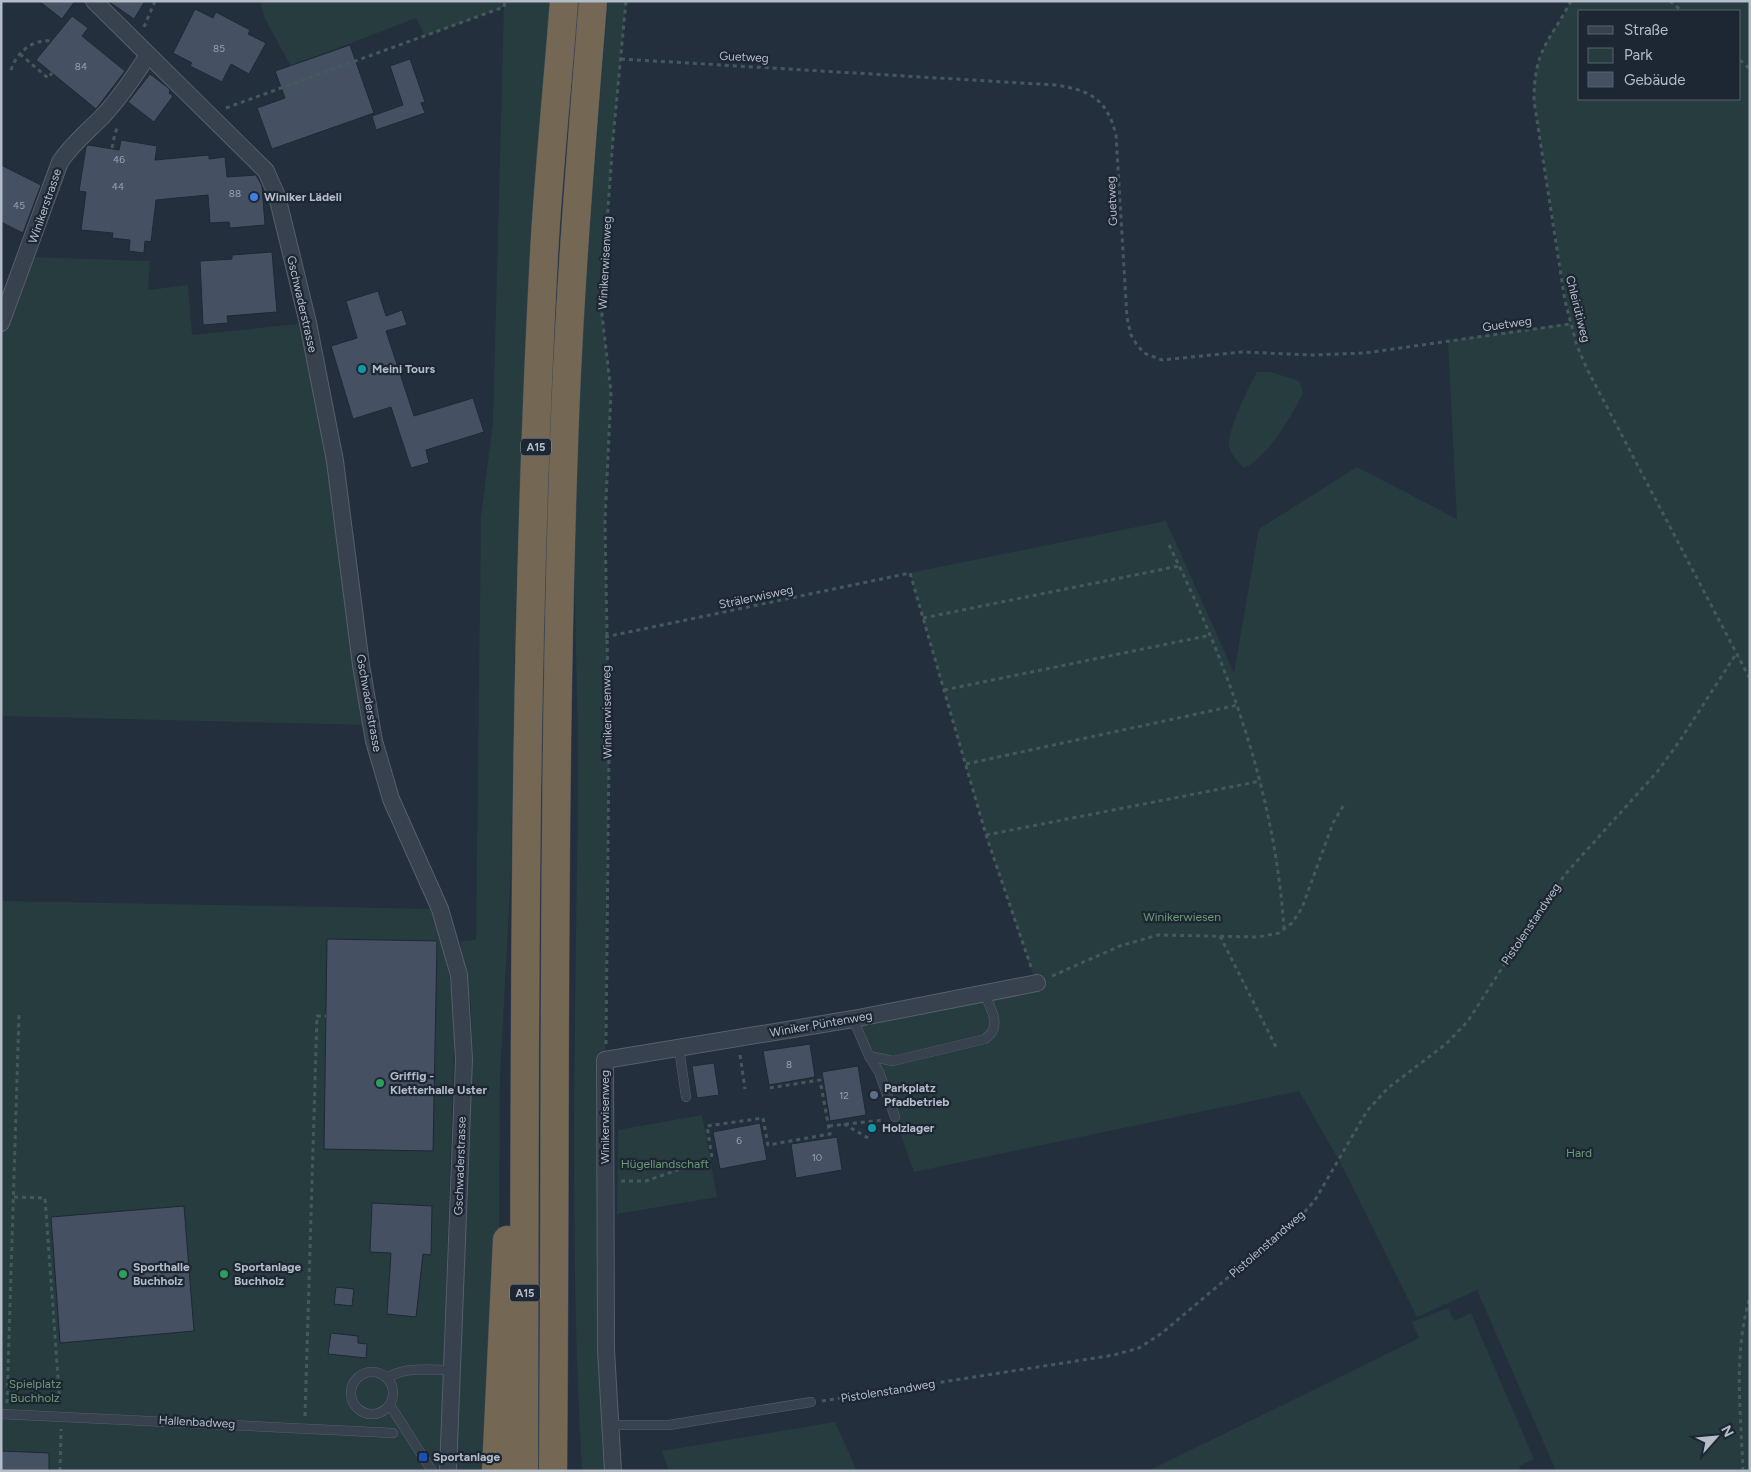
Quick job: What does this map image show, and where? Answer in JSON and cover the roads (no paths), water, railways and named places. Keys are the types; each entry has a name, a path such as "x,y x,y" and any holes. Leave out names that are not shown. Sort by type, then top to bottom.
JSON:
{"highway":[{"name":"A15","path":"524,1471 524,1116 530,671 536,440 546,235 564,1"},
{"name":"A15","path":"553,1471 555,1237 554,915 564,442 576,209 593,1"},
{"path":"496,1471 510,1143 524,1116"},
{"path":"555,1237 564,1287 567,1422 571,1471"}],"street":[{"name":"Gschwaderstrasse","path":"94,1 266,171 277,196 308,323 335,461 361,665 374,741 391,799 440,909 459,975 463,1011 464,1059 448,1471"},
{"name":"Winikerstrasse","path":"1,323 60,162 70,147 102,117 129,84 142,49"},
{"name":"Winiker Püntenweg","path":"605,1060 853,1019 1037,983"},
{"name":"Winikerwisenweg","path":"605,1060 606,1350 613,1471"}],"lane":[{"path":"869,1056 893,1061 985,1039 991,1035 995,1024 984,993"},
{"path":"853,1019 869,1056 879,1072 895,1117"},
{"path":"679,1048 686,1097"},
{"path":"386,1378 396,1372 412,1369 451,1370"},
{"path":"366,1373 380,1374 386,1378 393,1391 390,1405 379,1414 371,1415 364,1413 353,1403 351,1389 359,1377 366,1373"},
{"path":"611,1425 669,1425 811,1402"},
{"path":"390,1405 432,1471"},
{"name":"Hallenbadweg","path":"4,1414 393,1433"},
{"path":"370,1432 371,1415"}],"place":[{"name":"Winiker Lädeli","path":"254,197"},
{"name":"Meini Tours","path":"362,369"},
{"name":"Griffig - Kletterhalle Uster","path":"380,1083"},
{"name":"Parkplatz Pfadbetrieb","path":"874,1095"},
{"name":"Holzlager","path":"872,1128"},
{"name":"Sporthalle Buchholz","path":"123,1274"},
{"name":"Sportanlage Buchholz","path":"224,1274"},
{"name":"Sportanlage","path":"423,1457"}],"park label":[{"name":"Winikerwiesen","path":"1182,917"},
{"name":"Hard","path":"1579,1153"},
{"name":"Hügellandschaft","path":"665,1164"},
{"name":"Spielplatz Buchholz","path":"35,1391"}]}
